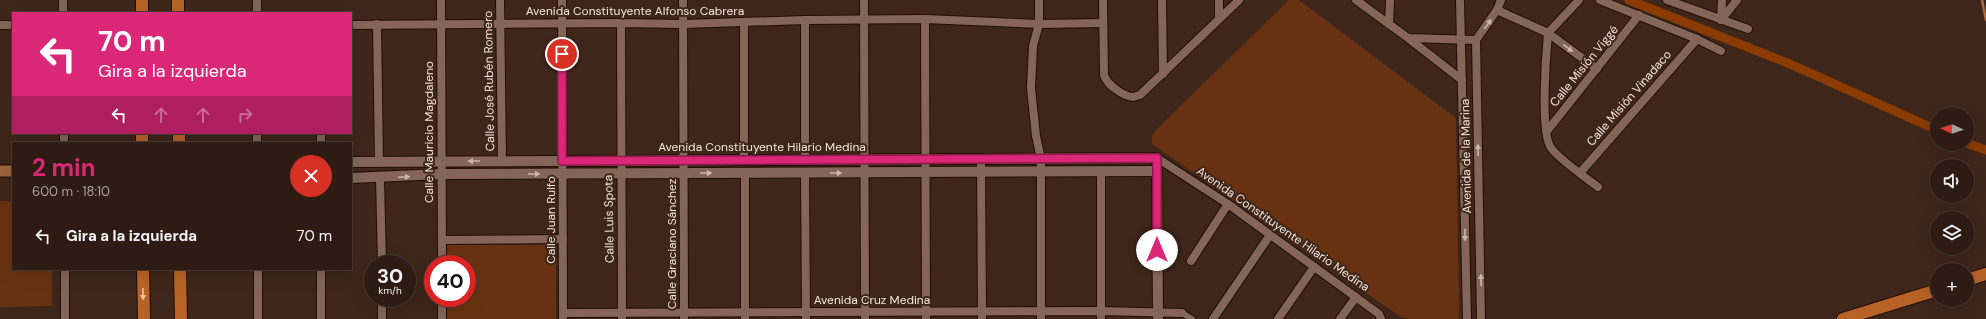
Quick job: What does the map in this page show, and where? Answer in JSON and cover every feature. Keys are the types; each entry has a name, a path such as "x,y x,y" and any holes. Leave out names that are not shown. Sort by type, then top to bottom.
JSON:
{"main road":[{"path":"142,0 142,12"},
{"path":"178,0 178,12"},
{"path":"0,171 12,171"},
{"path":"143,270 144,319"},
{"path":"180,270 181,319"},
{"path":"1974,278 1986,274"},
{"path":"1843,319 1930,292"}],"street":[{"path":"63,0 63,12"},
{"path":"257,0 257,12"},
{"name":"Calle Mauricio Magdaleno","path":"441,0 442,255"},
{"name":"Calle José Rubén Romero","path":"500,0 502,161"},
{"name":"Calle Juan Rulfo","path":"562,0 563,316"},
{"name":"Calle Graciano Sánchez","path":"683,0 684,316"},
{"path":"864,0 865,316"},
{"path":"1039,0 1039,24 1033,46 1031,88 1036,136 1041,159 1041,315"},
{"path":"1103,0 1104,75 1110,84 1129,97 1137,97 1239,0"},
{"path":"1162,0 1162,74"},
{"path":"1219,0 1220,18"},
{"path":"1356,0 1462,80"},
{"path":"1389,24 1390,0"},
{"name":"Avenida de la Marina","path":"1460,0 1467,319"},
{"path":"1408,38 1476,40 1497,10 1501,0"},
{"path":"1579,0 1548,33 1546,70 1547,139 1552,149 1598,187"},
{"path":"1600,0 1639,15 1721,52"},
{"path":"1667,0 1748,29"},
{"path":"1721,20 1722,0"},
{"path":"1721,20 1737,0"},
{"path":"1497,10 1548,33 1597,69"},
{"name":"Calle Misión Viggé","path":"1547,132 1639,15"},
{"path":"805,20 805,160"},
{"name":"Avenida Constituyente Alfonso Cabrera","path":"352,25 621,22 684,24 805,20 925,20 1039,24 1103,23"},
{"path":"925,20 926,315"},
{"name":"Calle Luis Spota","path":"621,22 620,161 622,316"},
{"path":"744,23 744,160"},
{"path":"377,24 379,162"},
{"path":"0,25 12,25"},
{"name":"Avenida de la Marina","path":"1476,40 1481,319"},
{"name":"Calle Misión Vinadaco","path":"1580,173 1696,40"},
{"path":"1157,158 1158,316"},
{"name":"Avenida Constituyente Hilario Medina","path":"352,162 1157,158 1228,204 1380,316"},
{"path":"981,160 982,315"},
{"path":"352,178 380,178 441,174 1101,172 1157,171 1172,167"},
{"path":"1101,172 1101,315"},
{"path":"745,173 745,316"},
{"path":"805,173 806,316"},
{"path":"380,178 382,255"},
{"path":"1191,261 1228,204"},
{"path":"1213,319 1270,235"},
{"path":"442,240 562,239"},
{"path":"1278,319 1314,268"},
{"path":"65,270 65,319"},
{"path":"258,270 258,319"},
{"path":"321,270 322,319"},
{"path":"1340,319 1356,297"},
{"path":"382,307 382,319"},
{"path":"442,307 442,319"},
{"path":"1182,313 1192,319"},
{"name":"Avenida Cruz Medina","path":"563,316 1158,316 1182,313"}],"shaded area":[{"path":"1289,0 1299,0 1456,118 1459,319 1409,319 1401,317 1152,144 1152,136 1156,130"},
{"path":"0,201 12,201 12,270 52,270 52,306 0,307"},
{"path":"446,245 556,245 556,319 446,319 446,307 476,307 476,255 446,255"}],"waterway":[{"path":"1629,0 1790,64 1930,127"},
{"path":"1982,0 1986,20"},
{"path":"1974,146 1986,150"}],"route":[{"path":"562,54 562,161 1157,158 1157,250"}]}
